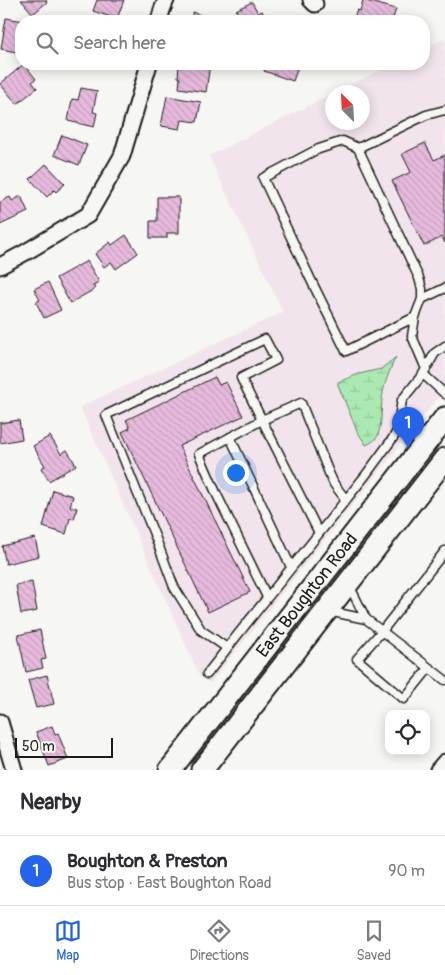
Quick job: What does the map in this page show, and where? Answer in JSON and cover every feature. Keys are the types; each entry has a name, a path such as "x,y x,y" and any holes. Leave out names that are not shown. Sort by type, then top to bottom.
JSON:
{"main road":[{"name":"East Boughton Road","path":"170,770 445,418"},
{"name":"East Boughton Road","path":"202,770 445,458"}],"street":[{"path":"161,15 166,0"},
{"path":"0,266 88,215 122,156 147,70"},
{"path":"0,722 14,770"},
{"path":"438,770 445,762"}],"lane":[{"path":"358,148 426,115 445,110"},
{"path":"415,317 346,351 263,178 316,150 343,141 358,148 419,278 422,299 415,317 412,336 425,371 445,394"},
{"path":"422,299 445,288"},
{"path":"227,648 201,630 174,587 106,415 265,339 276,360 241,378 319,533"},
{"path":"207,674 393,438 401,425 400,412 402,400 425,371 436,353 445,346"},
{"path":"267,597 199,454 262,420 301,403 334,484 346,500"},
{"path":"230,437 291,567"},
{"path":"429,668 404,699 357,658 382,631 445,551"},
{"path":"348,582 366,619"},
{"path":"326,611 366,619 445,680"}],"shaded area":[{"path":"445,38 445,389 210,683 200,677 80,407 283,312 209,156 325,98 325,130 370,130 370,85 350,85 381,70 430,70 430,46"}],"green space":[{"path":"396,357 384,388 378,435 366,445 357,431 338,382 359,374 381,369"}],"building":[{"path":"21,0 46,0 47,2 33,14"},
{"path":"97,0 124,0 118,15 105,15 93,11"},
{"path":"363,0 396,9 394,15 355,15 357,10 360,11"},
{"path":"252,2 258,13 262,11 264,15 238,15 236,10"},
{"path":"6,18 15,20 15,52 1,49"},
{"path":"17,70 29,70 36,79 32,82 37,88 17,104 0,84"},
{"path":"179,70 209,70 206,92 179,88 180,78 178,77"},
{"path":"264,70 297,70 293,81"},
{"path":"81,88 97,91 93,112 97,113 94,127 68,121 72,99 78,100"},
{"path":"167,96 201,102 197,122 182,120 180,129 161,126"},
{"path":"62,135 87,145 79,165 54,155"},
{"path":"425,143 434,160 445,155 445,243 442,237 424,246 392,181 411,172 402,154"},
{"path":"46,164 65,184 56,192 54,190 47,197 30,179"},
{"path":"21,196 28,212 0,225 0,202 10,197 12,201"},
{"path":"157,197 179,197 179,233 167,233 167,238 150,238 150,221 157,221"},
{"path":"126,235 138,253 116,269 111,262 104,267 95,254 110,242 112,245"},
{"path":"87,261 99,282 93,285 95,289 70,303 56,278"},
{"path":"48,282 61,310 44,318 36,302 40,300 34,289"},
{"path":"215,377 219,385 226,382 243,416 179,446 250,592 208,612 122,432 130,428 126,420"},
{"path":"19,420 22,439 0,443 0,423"},
{"path":"50,436 61,454 67,450 76,465 49,481 41,468 45,466 33,446"},
{"path":"53,490 73,496 70,507 77,508 74,519 70,518 66,534 43,527"},
{"path":"35,538 39,556 6,564 2,546"},
{"path":"32,582 37,611 21,614 16,585"},
{"path":"40,630 46,659 41,660 43,668 26,672 18,635"},
{"path":"47,675 54,704 36,708 28,680"},
{"path":"52,726 55,734 58,733 68,759 49,766 36,732"}],"place":[{"name":"Boughton & Preston","path":"408,448"}]}
